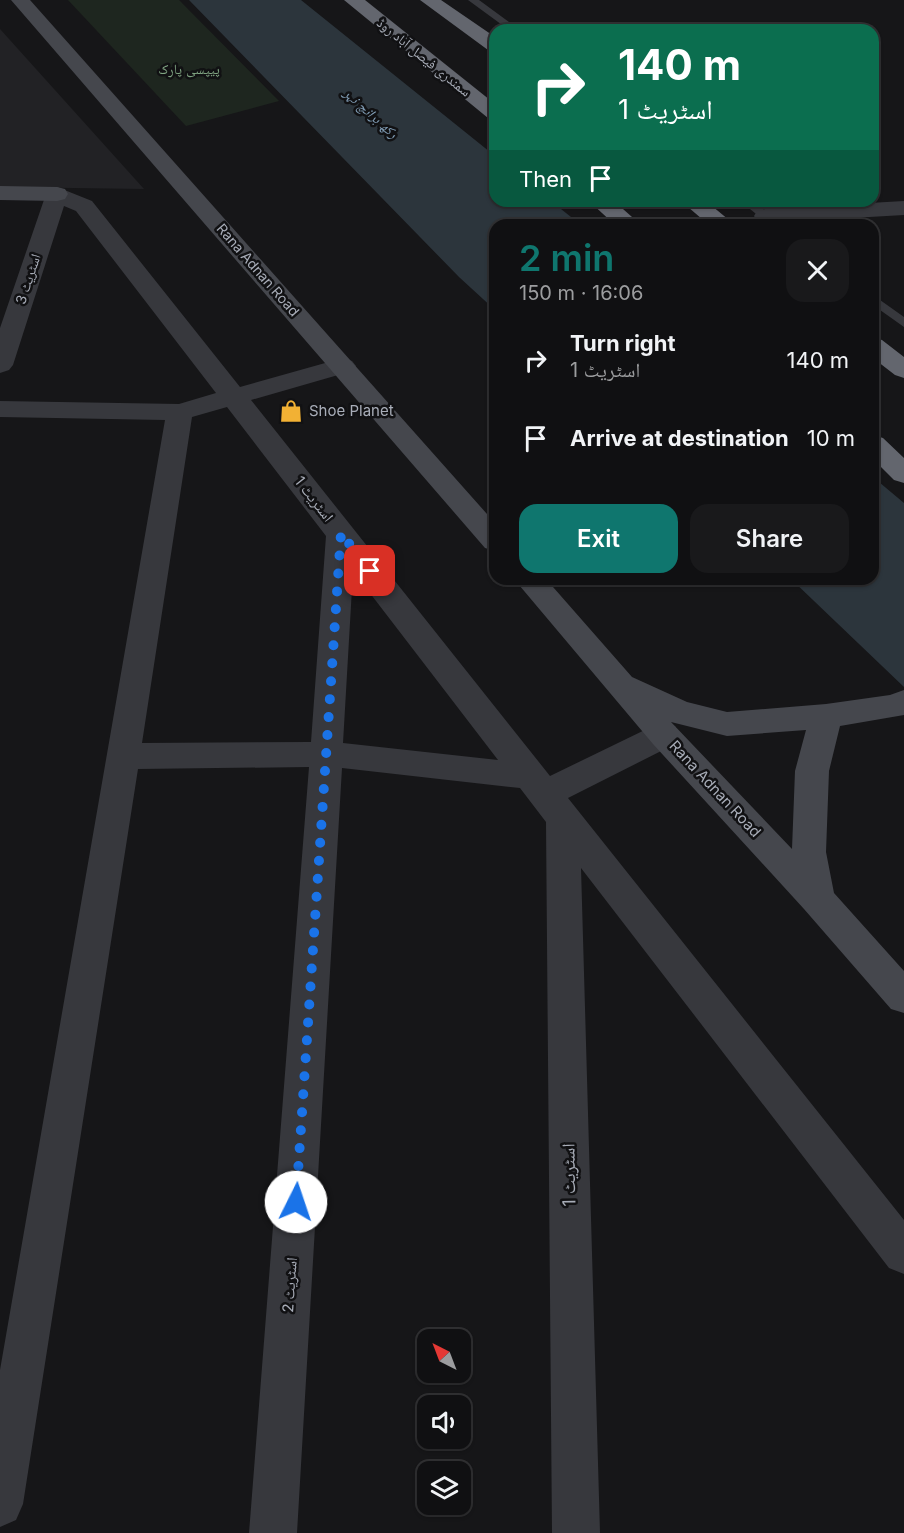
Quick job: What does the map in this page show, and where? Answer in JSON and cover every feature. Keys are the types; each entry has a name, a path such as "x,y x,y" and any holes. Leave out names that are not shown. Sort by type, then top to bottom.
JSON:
{"highway":[{"name":"سمندری فیصل آباد روڈ","path":"353,0 489,109"},
{"path":"429,0 489,42"},
{"path":"607,207 622,219"},
{"path":"700,207 715,219"},
{"path":"879,350 904,370"},
{"path":"879,427 904,447"},
{"path":"879,450 904,474"}],"street":[{"name":"Rana Adnan Road","path":"20,0 489,534"},
{"path":"0,193 57,194"},
{"name":"اسٹریٹ 3","path":"0,365 57,194"},
{"name":"اسٹریٹ 1","path":"57,194 84,206 904,1253"},
{"path":"782,219 904,208"},
{"path":"0,409 180,412 343,366"},
{"path":"0,1504 180,412"},
{"name":"اسٹریٹ 2","path":"273,1533 341,533"},
{"name":"Rana Adnan Road","path":"534,585 664,735 818,899 904,997"},
{"path":"620,683 679,712 727,723 826,716 899,704"},
{"path":"818,899 808,852 812,771 826,716"},
{"path":"123,756 326,754 546,795 664,735"},
{"name":"اسٹریٹ 1","path":"546,795 576,1533"}],"lane":[{"path":"473,0 507,24"},
{"path":"754,207 770,219"},
{"path":"879,304 904,323"}],"shaded area":[{"path":"0,29 144,189 0,187"}],"green space":[{"name":"پیپسی پارک","path":"68,0 179,0 279,101 186,126"}],"water":[{"name":"رکھ برانچ نہر","path":"189,0 301,0 489,151 489,207 558,207 574,219 489,219 489,304 459,277"},
{"path":"879,482 904,503 904,687 797,585 879,585"}],"place":[{"name":"Shoe Planet","path":"291,411"}],"route":[{"path":"296,1202 341,533 370,571"}]}
